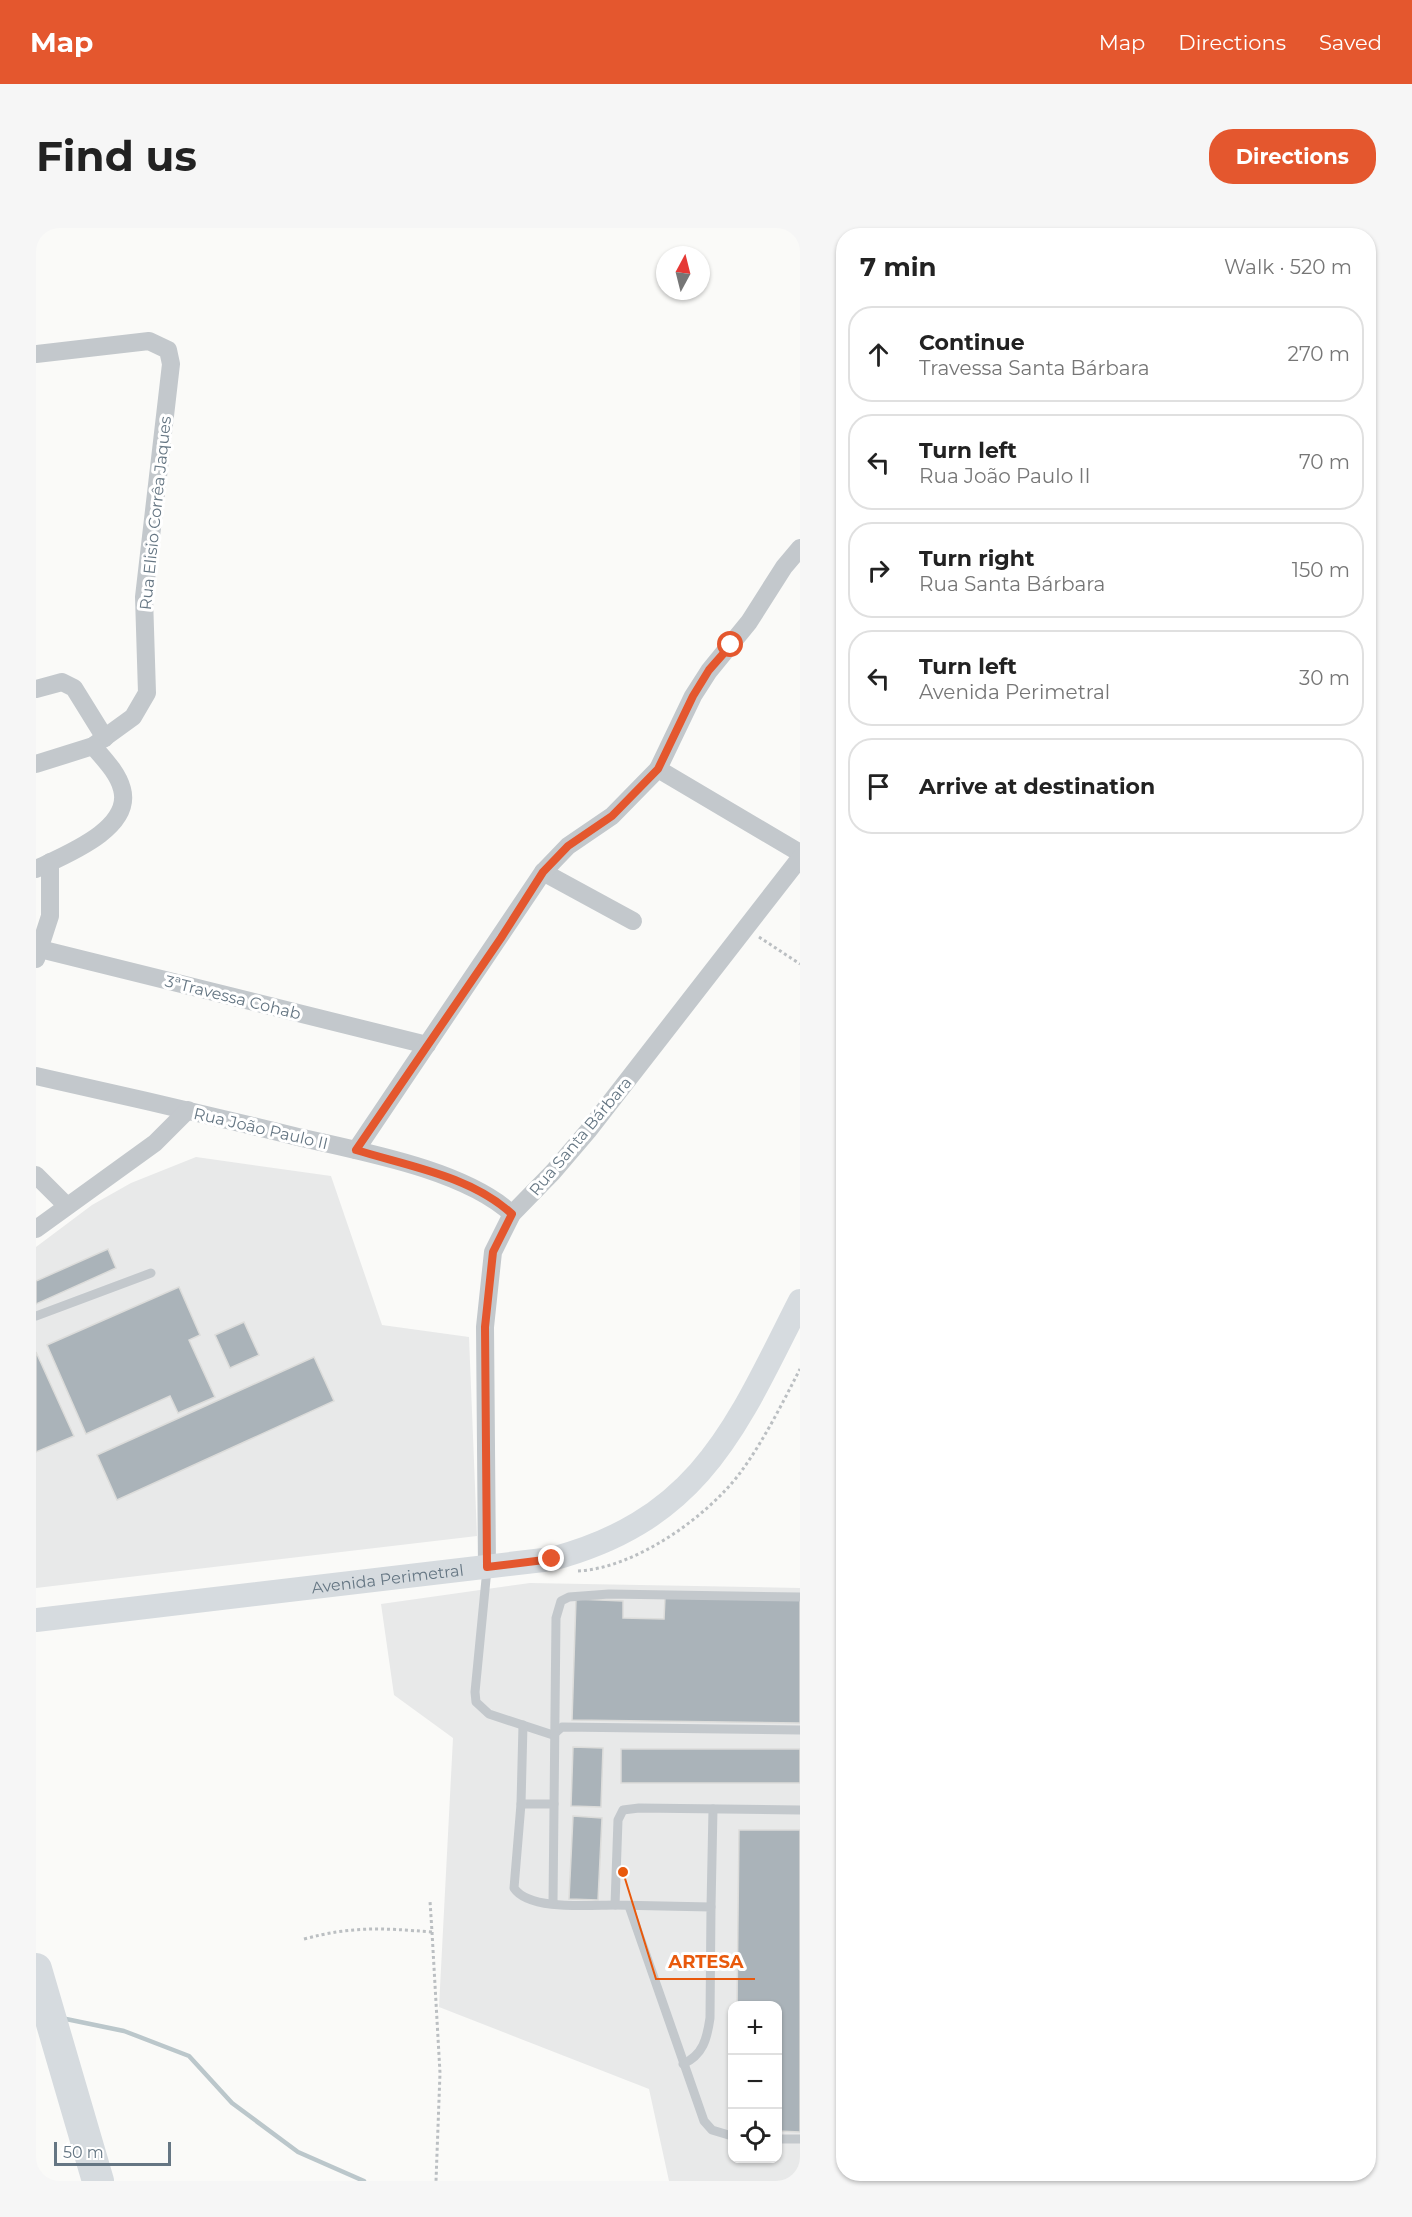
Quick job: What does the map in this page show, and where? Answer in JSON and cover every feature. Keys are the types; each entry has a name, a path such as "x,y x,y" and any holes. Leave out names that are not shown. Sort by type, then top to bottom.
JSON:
{"highway":[{"path":"36,1969 98,2181"}],"main road":[{"name":"Avenida Perimetral","path":"36,1620 552,1559 585,1550 622,1533 660,1510 690,1485 718,1452 746,1408 800,1301"},
{"path":"36,1635 67,1617"}],"street":[{"name":"Rua Elisio Corrêa Jaques","path":"36,354 149,342 168,350 171,364 144,597 147,693 133,717 99,742 36,764"},
{"path":"356,1150 543,872 568,846 612,816 658,769 693,696 709,670 750,622 800,548"},
{"path":"36,689 62,682 74,688 122,788 124,802 118,820 102,834 43,865 50,916 38,954"},
{"path":"658,769 800,853"},
{"name":"Rua Santa Bárbara","path":"487,1567 485,1327 493,1252 512,1214 553,1172 588,1131 800,858"},
{"path":"543,872 633,921"},
{"name":"3ªTravessa Cohab","path":"38,954 427,1045"},
{"name":"Rua João Paulo II","path":"36,1076 356,1150 449,1178 498,1201 512,1214"},
{"path":"36,1229 155,1143 188,1110"},
{"path":"36,1176 67,1206"}],"lane":[{"path":"36,1316 151,1273"},
{"path":"487,1567 476,1702 489,1714 553,1735"},
{"path":"553,1904 556,1618 561,1601 569,1597 609,1594 800,1597"},
{"path":"523,1725 521,1803 514,1888 523,1898 553,1904 711,1906"},
{"path":"553,1735 562,1727 800,1730"},
{"path":"521,1803 554,1804"},
{"path":"683,2064 694,2059 707,2037 710,2018 713,1809"},
{"path":"615,1905 616,1831 623,1810 800,1810"},
{"path":"629,1906 704,2121 712,2130 728,2135"},
{"path":"782,2139 800,2139"}],"path":[{"path":"747,929 800,964"},
{"path":"430,1901 440,2073 436,2181"},
{"path":"304,1939 342,1929 378,1928 432,1932"}],"shaded area":[{"path":"196,1157 331,1176 382,1325 469,1337 477,1536 36,1588 36,1247 92,1205 131,1183"},
{"path":"530,1583 800,1588 800,2181 669,2181 649,2089 439,2007 453,1738 394,1695 381,1604"}],"building":[{"path":"108,1249 116,1268 36,1304 36,1281"},
{"path":"179,1287 200,1335 189,1340 215,1397 178,1413 170,1396 86,1434 47,1345"},
{"path":"244,1322 259,1355 230,1368 215,1335"},
{"path":"36,1352 74,1436 36,1452"},
{"path":"314,1357 334,1401 117,1500 97,1455"},
{"path":"665,1597 800,1600 800,1723 572,1720 576,1599 623,1601 623,1618 664,1619"},
{"path":"573,1747 603,1748 601,1807 571,1806"},
{"path":"621,1749 800,1749 800,1783 621,1783"},
{"path":"573,1816 602,1818 598,1900 569,1899"},
{"path":"739,1830 800,1830 800,2132 782,2131 782,2001 737,2001"}],"waterway":[{"path":"66,2019 124,2031 189,2056 232,2103 298,2152 364,2181"}],"place":[{"name":"ARTESA","path":"623,1872"}],"route":[{"path":"552,1559 487,1567 485,1327 493,1252 501,1231 512,1214 498,1201 449,1178 356,1150 501,938 543,872 568,846 612,816 658,769 693,696 709,670 731,645"}]}
